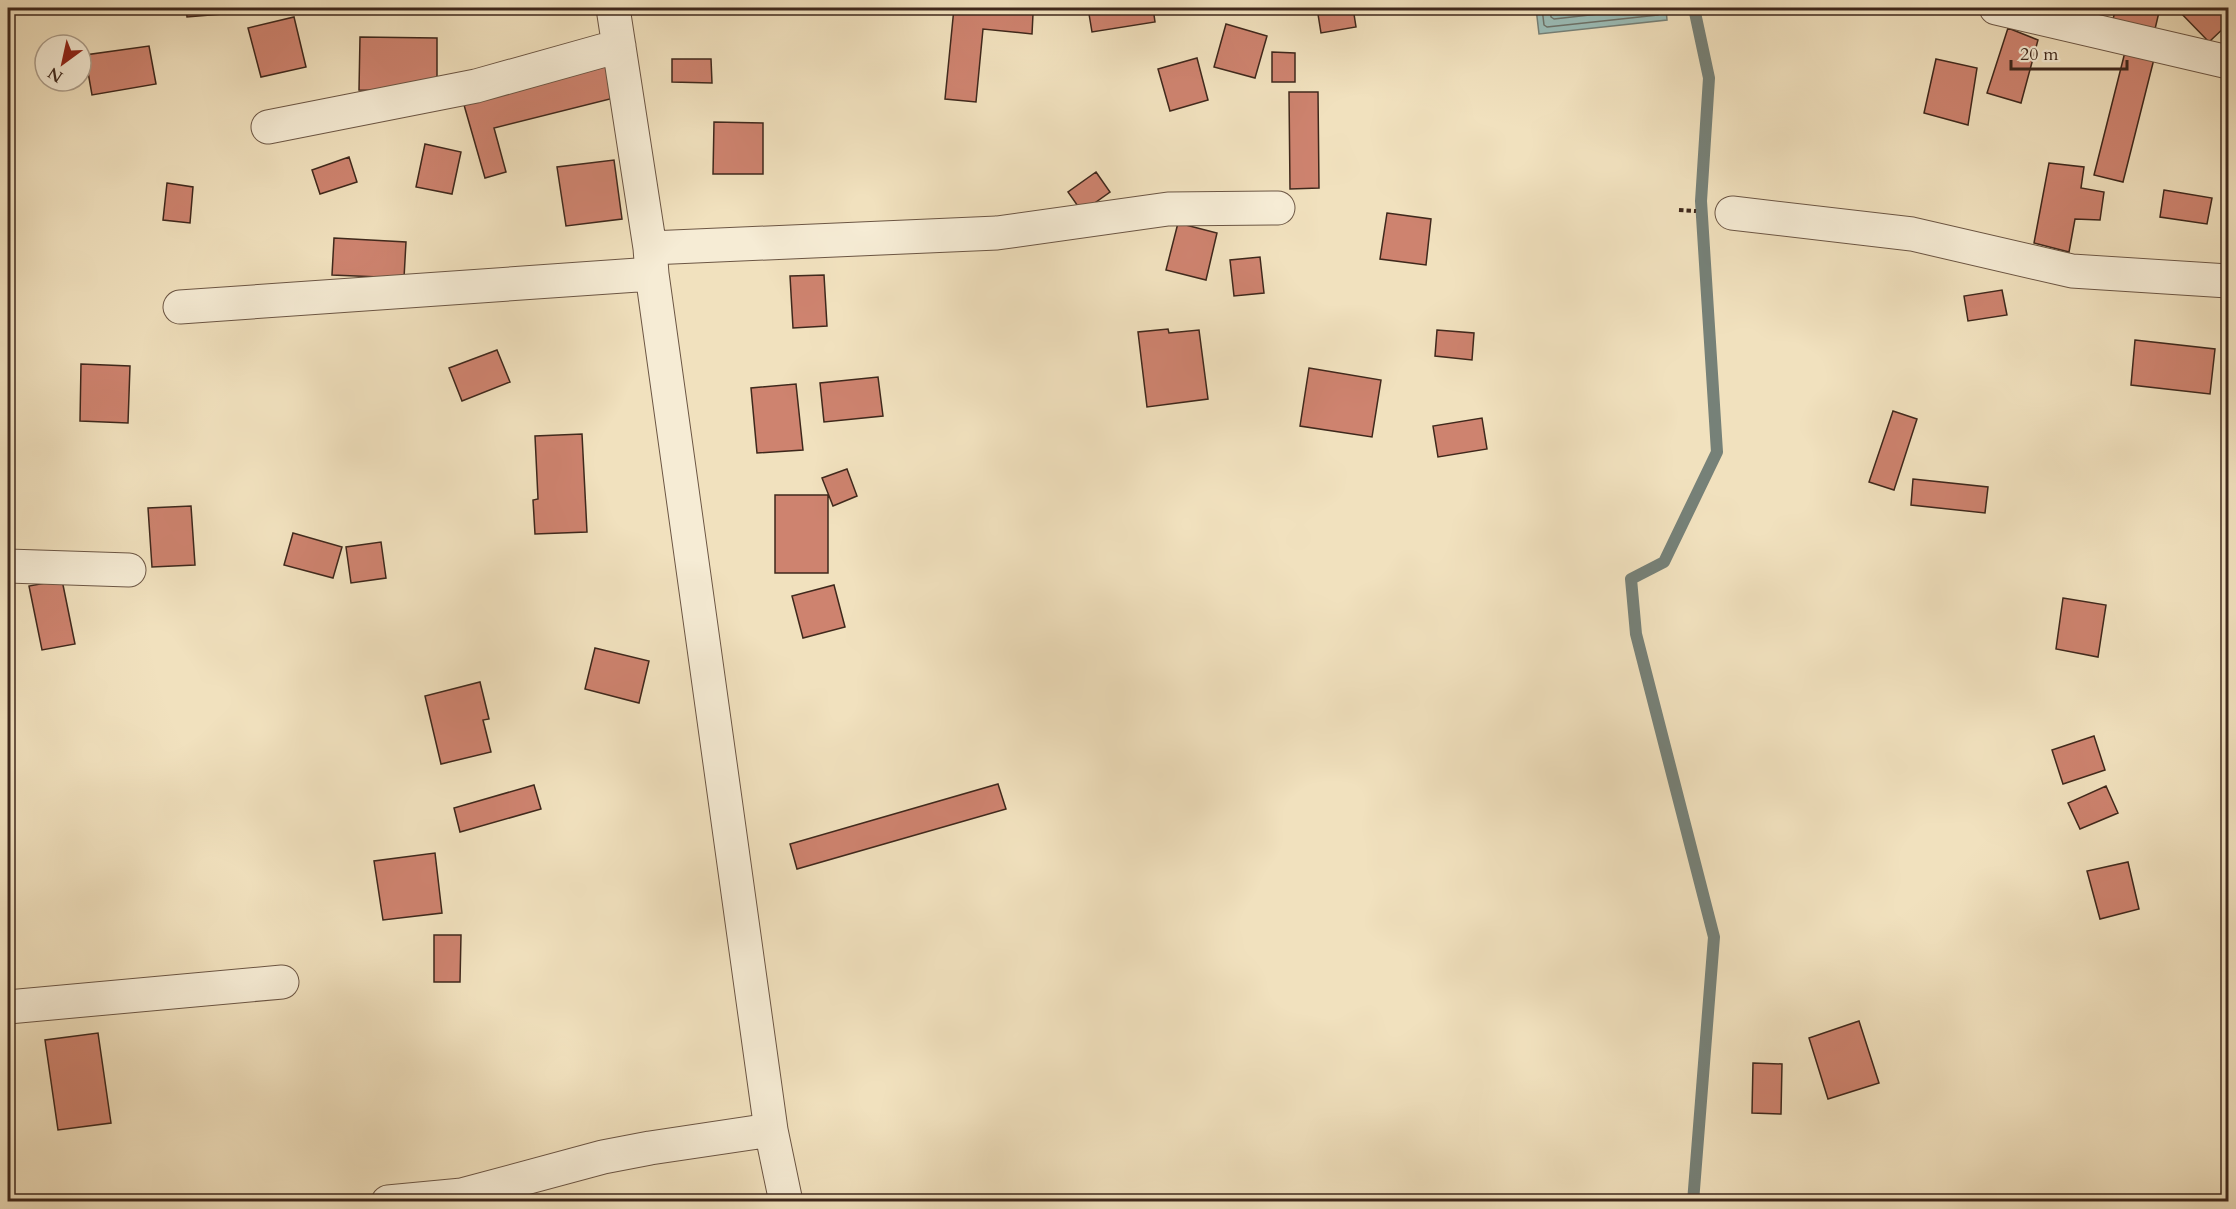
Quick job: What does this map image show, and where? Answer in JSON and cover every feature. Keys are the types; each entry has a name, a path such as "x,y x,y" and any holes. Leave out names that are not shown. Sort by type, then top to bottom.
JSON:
{"street":[{"path":"613,8 651,261 771,1130 786,1202"},
{"path":"1996,8 2229,62"},
{"path":"268,127 476,86 619,46"},
{"path":"180,308 651,261 997,233 1167,209 1278,208"},
{"path":"1732,213 1912,234 2072,271 2229,281"},
{"path":"8,566 129,570"},
{"path":"8,1007 282,982"},
{"path":"388,1202 462,1195 603,1157 771,1130"}],"path":[{"path":"1679,210 1696,211"}],"water":[{"path":"1536,8 1666,8 1667,20 1539,34"}],"building":[{"path":"186,8 297,8 187,17"},
{"path":"867,8 928,8 929,10 867,14"},
{"path":"954,8 1033,14 1032,34 983,29 976,102 945,99"},
{"path":"1088,8 1153,8 1155,22 1092,32"},
{"path":"1317,8 1353,8 1356,27 1321,33"},
{"path":"2116,8 2160,8 2155,29 2113,19"},
{"path":"2176,8 2228,8 2228,24 2209,42"},
{"path":"294,17 306,67 261,77 248,28"},
{"path":"1226,24 1267,36 1255,78 1214,67"},
{"path":"2008,28 2038,40 2021,103 1987,93"},
{"path":"360,37 437,38 437,91 359,90"},
{"path":"149,46 156,84 92,95 93,54"},
{"path":"2126,48 2155,55 2123,182 2094,175"},
{"path":"1272,52 1295,53 1295,82 1272,82"},
{"path":"1197,58 1208,100 1170,111 1158,69"},
{"path":"672,59 711,59 712,83 672,82"},
{"path":"1936,59 1977,68 1968,125 1924,113"},
{"path":"609,65 618,97 494,128 506,172 485,178 464,105"},
{"path":"1289,92 1318,92 1319,188 1290,189"},
{"path":"714,122 763,123 763,174 713,174"},
{"path":"425,144 461,152 452,194 416,187"},
{"path":"349,157 357,182 320,194 312,170"},
{"path":"614,160 622,219 566,226 557,167"},
{"path":"2049,163 2084,167 2081,188 2104,192 2100,220 2075,219 2069,252 2034,243"},
{"path":"1096,172 1110,192 1082,212 1068,192"},
{"path":"167,183 193,187 190,223 163,220"},
{"path":"2164,190 2212,198 2207,224 2160,217"},
{"path":"1387,213 1431,219 1426,265 1380,259"},
{"path":"1178,223 1217,233 1206,280 1166,270"},
{"path":"334,238 406,242 404,278 332,275"},
{"path":"1260,257 1264,293 1234,296 1230,260"},
{"path":"824,275 827,326 793,328 790,276"},
{"path":"2002,290 2007,315 1968,321 1964,296"},
{"path":"1168,329 1169,333 1199,330 1208,399 1147,407 1138,332"},
{"path":"1437,330 1474,333 1472,360 1435,356"},
{"path":"2135,340 2215,349 2210,394 2131,385"},
{"path":"497,350 510,382 462,401 449,368"},
{"path":"81,364 130,366 128,423 80,421"},
{"path":"1309,368 1381,380 1372,437 1300,426"},
{"path":"878,377 883,416 824,422 820,383"},
{"path":"796,384 803,450 757,453 751,388"},
{"path":"1893,411 1917,419 1894,490 1869,482"},
{"path":"1482,418 1487,449 1438,457 1433,426"},
{"path":"582,434 587,532 535,534 533,500 538,499 535,436"},
{"path":"847,469 857,496 833,506 822,478"},
{"path":"1913,479 1988,487 1985,513 1911,505"},
{"path":"2228,492 2228,516 2223,514"},
{"path":"775,495 828,495 828,573 775,573"},
{"path":"191,506 195,565 152,567 148,508"},
{"path":"293,533 342,547 333,578 284,565"},
{"path":"381,542 386,578 351,583 346,547"},
{"path":"62,580 75,644 42,650 29,586"},
{"path":"834,585 845,627 803,638 792,596"},
{"path":"2063,598 2106,605 2098,657 2056,649"},
{"path":"595,648 649,661 639,703 585,689"},
{"path":"480,682 489,719 483,720 491,752 441,764 425,696"},
{"path":"2094,736 2105,770 2063,784 2052,750"},
{"path":"998,784 1006,809 797,869 790,844"},
{"path":"534,785 541,809 460,832 454,808"},
{"path":"2106,786 2118,813 2080,829 2068,803"},
{"path":"435,853 442,913 383,920 374,861"},
{"path":"2128,862 2139,909 2100,919 2087,871"},
{"path":"434,935 461,935 460,982 434,982"},
{"path":"1859,1021 1879,1083 1828,1099 1809,1038"},
{"path":"98,1033 111,1123 58,1130 45,1040"},
{"path":"1753,1063 1782,1064 1781,1114 1752,1113"}],"waterway":[{"path":"1693,1202 1714,937 1636,634 1631,579 1664,562 1717,452 1701,201 1709,78 1694,8"}]}
